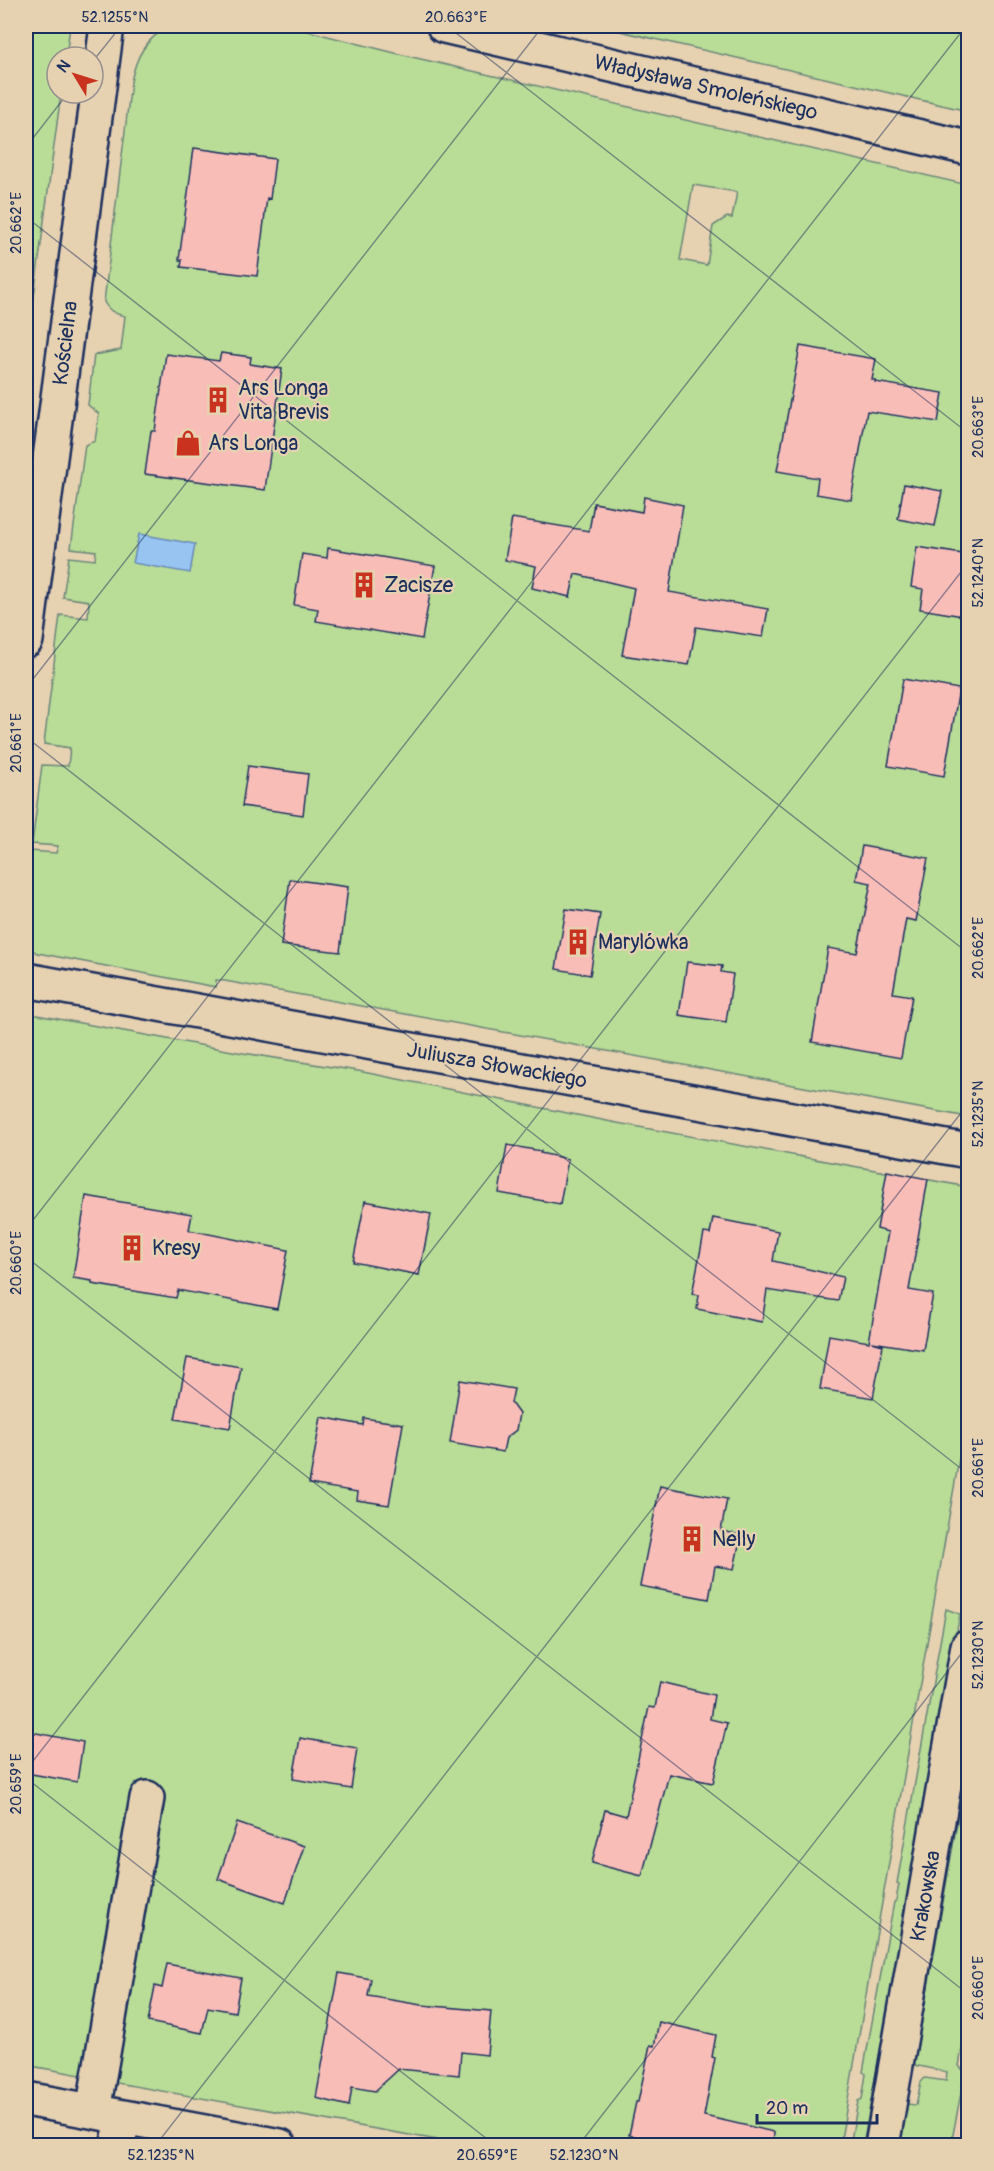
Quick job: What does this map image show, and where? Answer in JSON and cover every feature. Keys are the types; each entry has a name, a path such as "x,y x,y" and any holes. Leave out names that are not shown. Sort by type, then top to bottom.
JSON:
{"street":[{"name":"Władysława Smoleńskiego","path":"444,26 969,148"},
{"name":"Kościelna","path":"26,640 110,32"},
{"name":"Juliusza Słowackiego","path":"26,980 969,1151"},
{"name":"Krakowska","path":"882,2145 969,1646"},
{"path":"111,2124 147,1798"},
{"path":"26,2099 111,2124 280,2145"}],"shaded area":[{"path":"968,2013 968,2145 951,2146 965,2072 959,2066"}],"green space":[{"path":"26,26 70,26 68,45 45,45 45,105 59,105 26,357"},
{"path":"170,26 288,26 399,54 968,185 968,1117 225,981 216,980 216,987 37,953 26,945 26,884 30,851 56,853 58,846 32,844 42,765 68,766 70,748 44,744 60,615 88,618 89,601 63,597 69,557 95,560 96,551 71,548 85,445 95,441 99,414 88,405 94,355 121,350 125,316 113,312 104,302 131,82 143,49 154,36","holes":["693,185 737,192 732,218 727,217 713,226 707,265 680,260"]},
{"path":"598,26 968,26 968,111"},
{"path":"26,1013 243,1053 358,1071 617,1123 968,1187 968,1407 840,2145 466,2145 111,2082 161,1789 136,1783 86,2076 26,2065"},
{"path":"946,1609 960,1614 863,2145 850,2146 858,2101 862,2099 866,2074 863,2072 896,1901 899,1884 897,1883"},
{"path":"968,1761 968,2013 959,2066 965,2072 951,2145 900,2145 907,2104 916,2105 921,2082 925,2078 946,2081 947,2072 914,2065"}],"water":[{"path":"139,534 195,544 190,573 133,563"}],"building":[{"path":"194,148 275,159 270,199 267,198 257,276 181,267 182,260 179,260"},
{"path":"800,346 876,359 872,380 876,380 875,382 943,393 938,422 867,411 851,500 816,494 818,478 777,471"},
{"name":"Ars Longa Vita Brevis","path":"221,353 251,357 250,364 282,369 265,490 145,474 151,431 155,431 166,354 219,361"},
{"path":"904,484 942,491 935,526 898,519"},
{"path":"644,497 683,505 669,592 768,609 763,637 696,627 689,665 622,655 634,588 575,574 570,597 532,588 536,566 505,560 512,518 589,531 594,503 642,512"},
{"path":"917,547 969,555 969,617 920,609 923,589 911,587"},
{"name":"Zacisze","path":"328,548 435,566 422,639 316,621 318,609 294,605 302,554 327,558"},
{"path":"903,679 959,689 944,776 888,766"},
{"path":"248,766 308,774 303,815 242,806"},
{"path":"862,846 928,858 916,921 906,919 893,993 912,996 901,1058 812,1042 828,948 857,953 871,883 856,880"},
{"path":"290,879 348,887 340,952 281,945"},
{"name":"Marylówka","path":"566,909 600,914 590,975 556,969"},
{"path":"687,962 722,966 721,972 733,974 726,1022 679,1015"},
{"path":"507,1145 568,1159 560,1204 499,1193"},
{"path":"887,1171 928,1179 909,1290 933,1294 923,1350 872,1342 883,1345 873,1398 820,1389 829,1335 869,1342 888,1232 877,1229"},
{"path":"86,1196 192,1214 189,1230 288,1250 277,1309 178,1290 176,1298 92,1284 92,1281 73,1278"},
{"path":"365,1201 431,1214 419,1275 353,1262"},
{"path":"713,1218 778,1231 773,1261 843,1277 838,1301 767,1290 762,1322 697,1309 699,1295 692,1294 704,1233 710,1234"},
{"path":"187,1358 241,1367 230,1428 175,1419"},
{"path":"460,1380 514,1389 511,1403 519,1414 516,1430 506,1438 503,1452 450,1443"},
{"path":"321,1417 363,1425 364,1418 403,1424 389,1505 357,1500 358,1492 309,1484"},
{"name":"Nelly","path":"660,1486 727,1499 721,1531 741,1535 734,1569 715,1566 709,1599 640,1586"},
{"path":"660,1682 714,1695 710,1719 727,1723 713,1783 669,1774 642,1876 592,1863 605,1810 626,1816 649,1707 655,1708"},
{"path":"26,1731 83,1742 77,1782 26,1773"},
{"path":"300,1738 357,1748 351,1789 293,1779"},
{"path":"237,1823 304,1846 285,1903 218,1879"},
{"path":"167,1964 241,1978 235,2012 208,2007 202,2033 148,2022 155,1986 162,1988"},
{"path":"339,1973 371,1979 368,1996 421,2005 491,2011 487,2055 461,2052 459,2075 399,2069 375,2091 352,2087 349,2106 316,2098"},
{"path":"659,2022 716,2035 712,2057 715,2058 704,2116 774,2132 773,2145 674,2145 629,2135 650,2045 654,2046"}],"place":[{"name":"Ars Longa Vita Brevis","path":"218,400"},
{"name":"Ars Longa","path":"188,443"},
{"name":"Zacisze","path":"364,585"},
{"name":"Marylówka","path":"578,942"},
{"name":"Kresy","path":"132,1248"},
{"name":"Nelly","path":"692,1539"}]}
